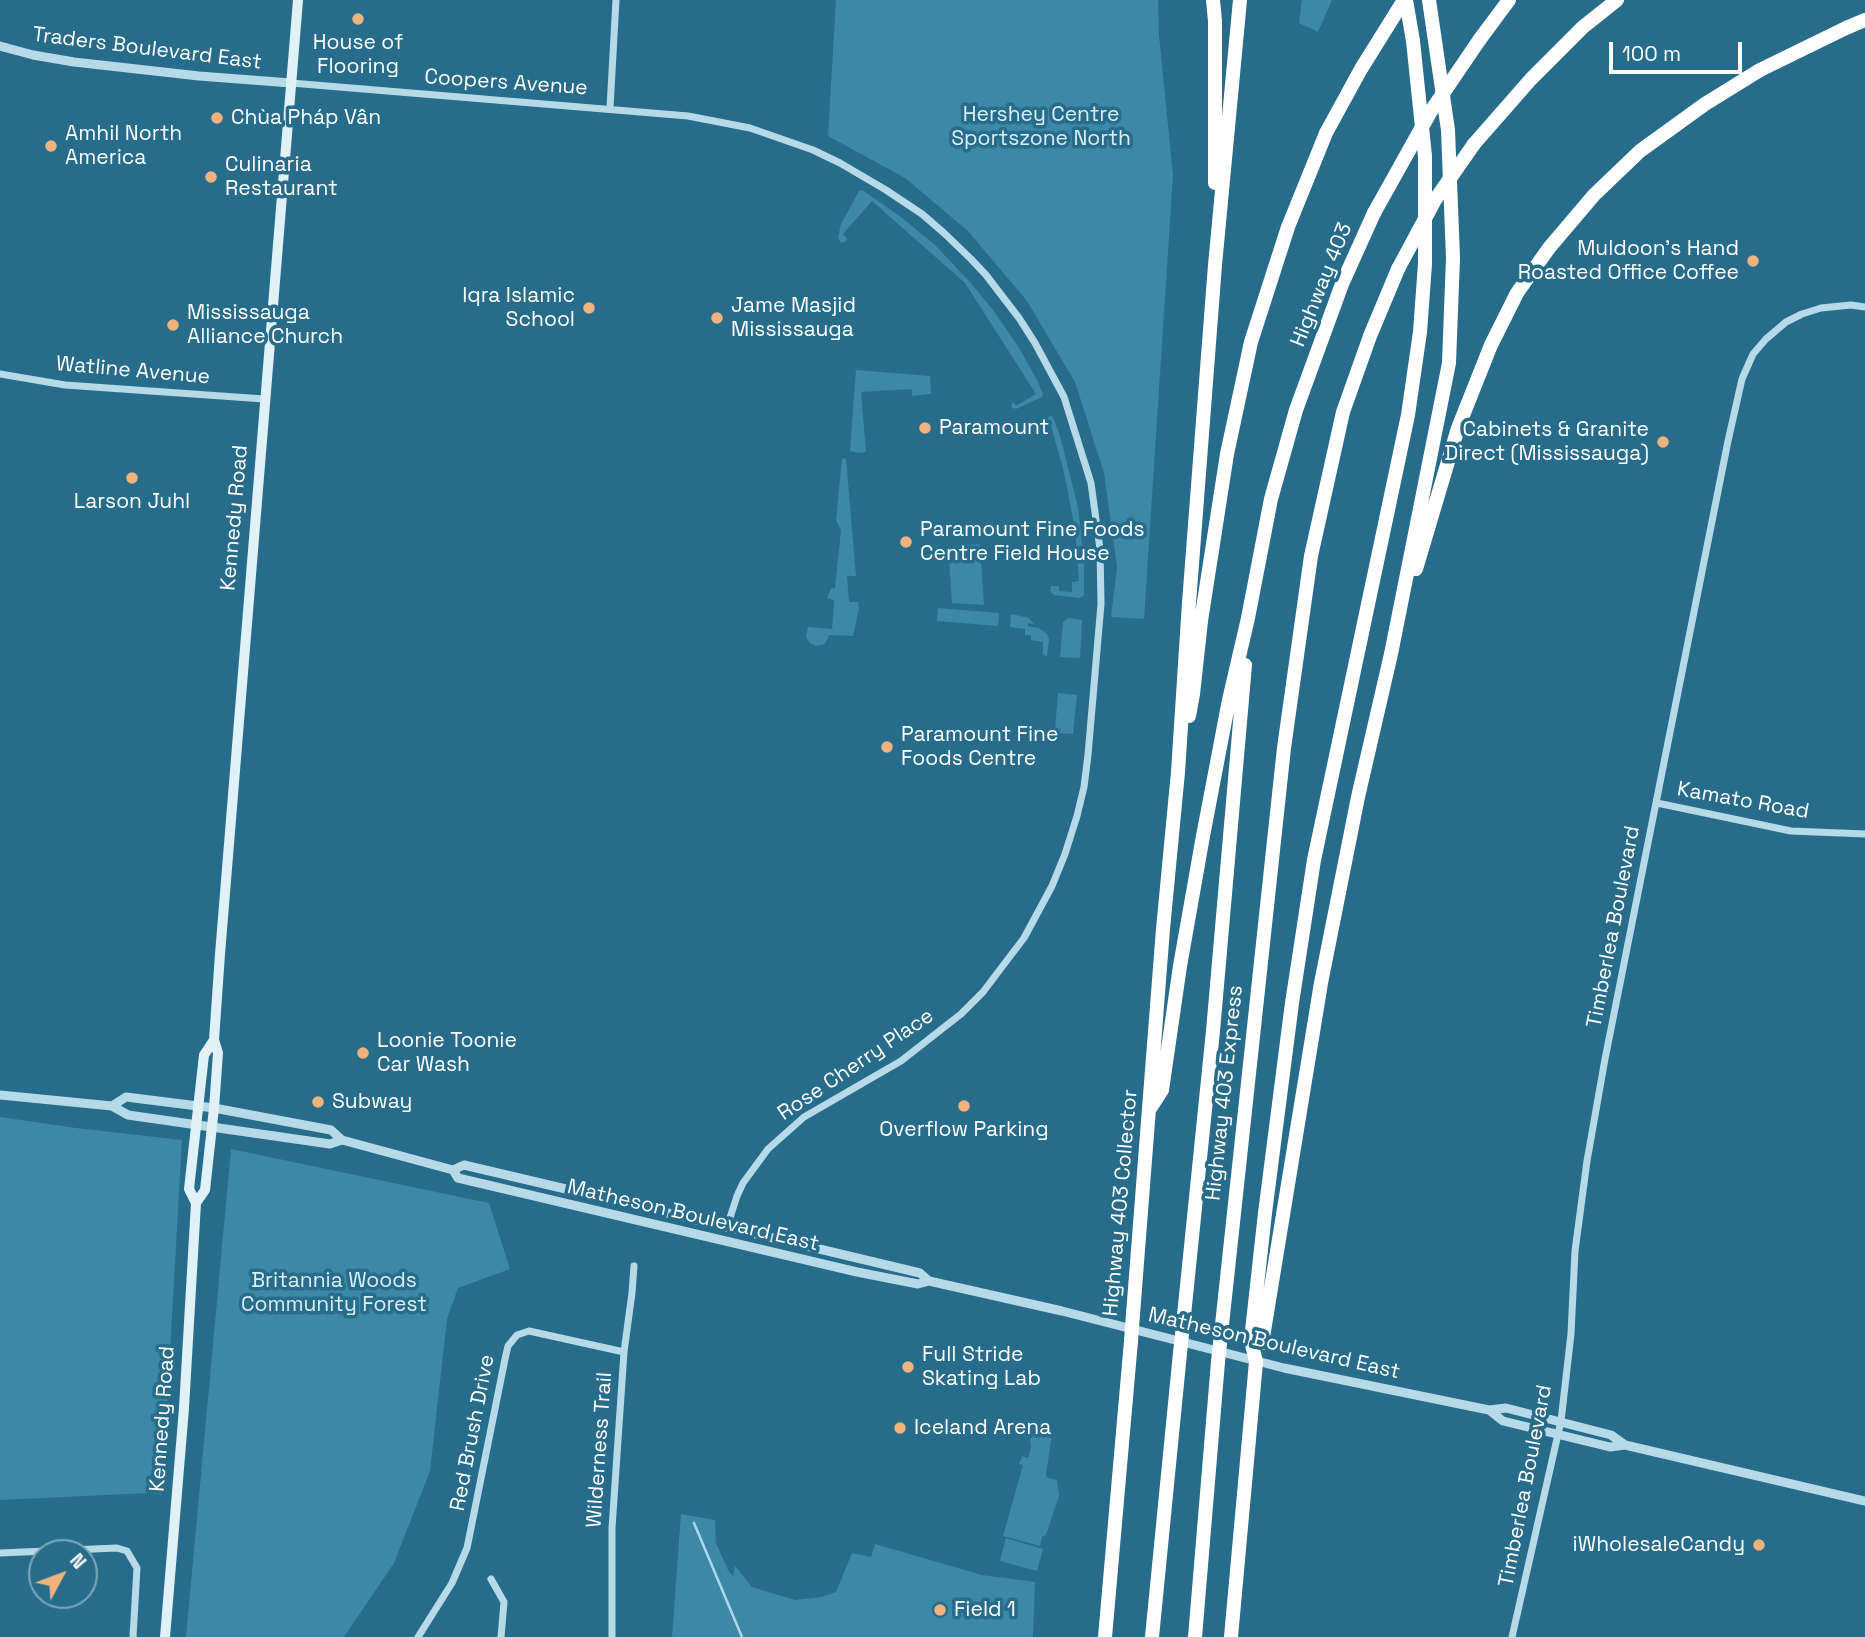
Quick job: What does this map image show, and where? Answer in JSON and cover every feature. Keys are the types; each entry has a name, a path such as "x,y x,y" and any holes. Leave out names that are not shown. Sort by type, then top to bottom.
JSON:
{"highway":[{"path":"1213,0 1215,265"},
{"path":"1178,772 1215,265 1240,0"},
{"path":"1178,772 1193,694 1201,621 1227,454 1251,342 1288,227 1326,132 1382,34 1405,0"},
{"path":"1231,1637 1255,1367 1265,1213 1292,1003 1314,860 1408,415 1420,332 1425,264 1425,156 1413,41 1405,0"},
{"path":"1256,1341 1321,983 1358,797 1391,654 1448,363 1453,258 1448,130 1429,0"},
{"name":"Highway 403","path":"1248,618 1271,499 1296,410 1342,284 1374,213 1431,111 1509,0"},
{"name":"Highway 403 Express","path":"1195,1637 1218,1362 1284,748 1311,556 1343,412 1370,335 1398,269 1435,200 1474,144 1531,79 1583,27 1617,0"},
{"path":"1391,654 1458,428 1491,345 1517,293 1549,248 1594,194 1640,150 1704,104 1760,70 1865,20"},
{"path":"1150,1109 1162,1090 1203,836 1248,618"},
{"name":"Highway 403 Express","path":"1152,1637 1213,1031 1248,618"},
{"name":"Highway 403 Collector","path":"1105,1637 1178,772"}],"main road":[{"name":"Kennedy Road","path":"196,1203 205,1191 214,1108 218,1053 214,1040 298,0"},
{"name":"Kennedy Road","path":"165,1637 184,1408 196,1203 189,1189 204,1055 214,1040"}],"street":[{"name":"Coopers Avenue","path":"291,83 610,108 616,0"},
{"name":"Traders Boulevard East","path":"0,46 74,62 291,83"},
{"name":"Rose Cherry Place","path":"610,108 724,122 787,139 870,180 944,233 986,275 1019,318 1064,397 1091,483 1100,549 1101,604 1084,787 1065,854 1037,915 1009,959 961,1014 901,1061 804,1116 768,1149 743,1183 727,1227"},
{"name":"Timberlea Boulevard","path":"1512,1637 1561,1421 1587,1161 1606,1053 1742,379 1753,355 1766,339 1802,313 1828,307 1865,307"},
{"name":"Watline Avenue","path":"0,374 65,385 264,399"},
{"name":"Kamato Road","path":"1657,803 1791,831 1865,834"},
{"name":"Matheson Boulevard East","path":"0,1095 112,1106 128,1115 330,1144 342,1140"},
{"name":"Matheson Boulevard East","path":"112,1106 126,1097 214,1108 331,1130 342,1140 453,1170 464,1165 920,1273 929,1281"},
{"name":"Matheson Boulevard East","path":"453,1170 458,1178 857,1272 918,1284 929,1281 1062,1311 1284,1368 1489,1410 1506,1408 1611,1435 1625,1444 1865,1501"},
{"name":"Wilderness Trail","path":"612,1637 612,1528 624,1352 634,1266"},
{"name":"Red Brush Drive","path":"418,1637 452,1583 467,1548 508,1346 517,1335 529,1331 624,1352"},
{"name":"Matheson Boulevard East","path":"1489,1410 1503,1421 1610,1447 1625,1444"},
{"path":"0,1553 117,1548 127,1551 137,1568 132,1637"},
{"path":"491,1579 504,1602 500,1637"}],"green space":[{"name":"Hershey Centre Sportszone North","path":"836,0 1158,0 1173,175 1144,619 1111,617 1117,567 1104,473 1075,382 1027,301 968,231 905,178 828,136"},
{"path":"1302,0 1332,0 1318,32 1299,23"},
{"path":"862,190 935,245 969,281 1018,346 1036,378 1042,397 1016,409 1011,407 1013,402 1016,406 1036,394 965,283 872,201 843,234 847,239 841,243 838,238 841,224"},
{"path":"856,370 930,376 931,394 912,396 912,389 861,392 866,452 858,453 850,451"},
{"path":"1051,416 1060,436 1078,507 1084,561 1084,595 1080,598 1054,595 1050,591 1051,586 1059,586 1059,591 1072,592 1072,582 1079,581 1075,529 1064,472 1051,426 1044,428 1041,424 1025,430 1022,427"},
{"path":"846,458 856,576 847,576 849,602 858,602 859,608 853,636 829,635 825,644 816,646 806,637 808,627 832,629 834,600 827,598 831,588 835,588 841,530 836,520 842,459"},
{"path":"980,544 984,605 952,603 948,547"},
{"path":"938,608 999,613 998,626 937,621"},
{"path":"1011,614 1029,618 1034,624 1028,623 1028,626 1039,628 1047,634 1047,656 1043,655 1043,642 1031,640 1031,635 1025,635 1025,629 1010,627"},
{"path":"1068,618 1082,620 1080,658 1060,657 1063,622"},
{"path":"1058,693 1077,695 1073,734 1058,733 1055,729"},
{"path":"0,1117 182,1140 162,1495 149,1493 0,1500"},
{"name":"Britannia Woods Community Forest","path":"231,1149 489,1203 510,1269 458,1288 447,1319 430,1471 394,1563 344,1637 186,1637"},
{"path":"1042,1426 1052,1433 1046,1475 1057,1480 1059,1496 1040,1546 1003,1536 1023,1465 1019,1464 1022,1456 1028,1458 1030,1439"},
{"path":"681,1514 715,1520 716,1543 733,1576 735,1566 752,1587 795,1600 836,1592 852,1553 871,1557 875,1544 982,1575 1035,1582 1033,1637 672,1637"},
{"path":"1006,1538 1043,1549 1037,1571 1000,1561"}],"waterway":[{"path":"694,1523 742,1637"}],"place":[{"name":"House of Flooring","path":"358,19"},
{"name":"Chùa Pháp Vân","path":"217,118"},
{"name":"Amhil North America","path":"51,146"},
{"name":"Culinaria Restaurant","path":"211,177"},
{"name":"Muldoon's Hand Roasted Office Coffee","path":"1753,261"},
{"name":"Iqra Islamic School","path":"589,308"},
{"name":"Jame Masjid Mississauga","path":"717,318"},
{"name":"Mississauga Alliance Church","path":"173,325"},
{"name":"Paramount","path":"925,428"},
{"name":"Cabinets & Granite Direct (Mississauga)","path":"1663,442"},
{"name":"Larson Juhl","path":"132,478"},
{"name":"Paramount Fine Foods Centre Field House","path":"906,542"},
{"name":"Paramount Fine Foods Centre","path":"887,747"},
{"name":"Loonie Toonie Car Wash","path":"363,1053"},
{"name":"Subway","path":"318,1102"},
{"name":"Overflow Parking","path":"964,1106"},
{"name":"Full Stride Skating Lab","path":"908,1367"},
{"name":"Iceland Arena","path":"900,1428"},
{"name":"iWholesaleCandy","path":"1759,1545"},
{"name":"Field 1","path":"940,1610"}]}
